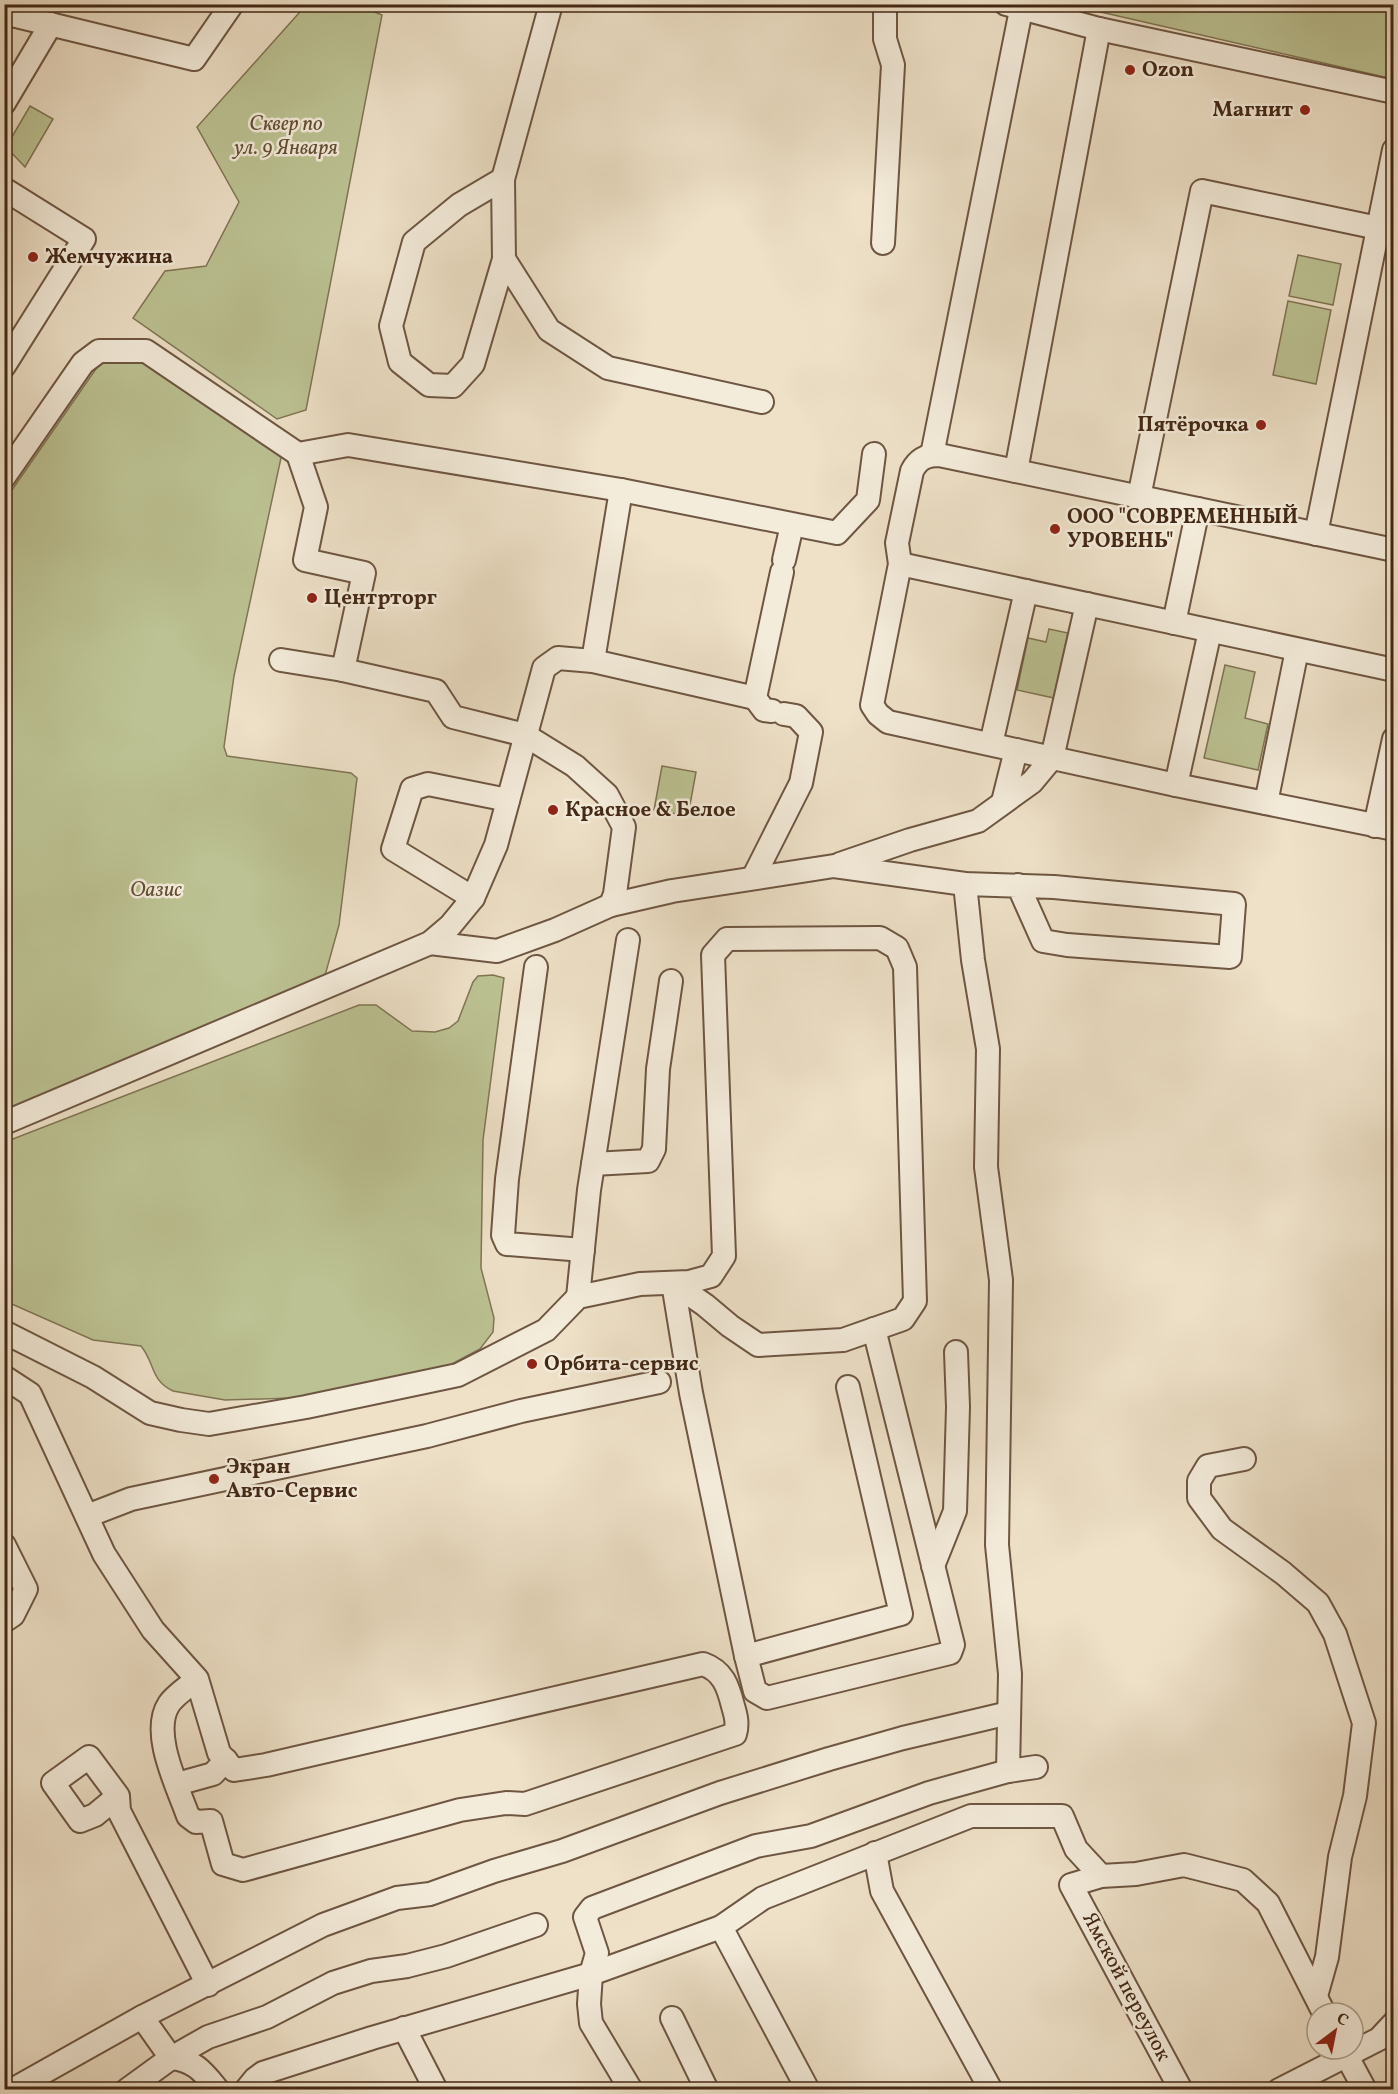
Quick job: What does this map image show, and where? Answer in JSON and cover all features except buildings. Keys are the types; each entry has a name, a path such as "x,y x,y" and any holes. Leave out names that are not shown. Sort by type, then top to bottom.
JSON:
{"street":[{"path":"4,13 194,59 232,4"},
{"path":"504,179 459,205 414,242 391,326 400,362 429,385 453,386 473,364 504,259 504,179 551,4"},
{"path":"883,243 892,66 885,39 885,4"},
{"path":"932,455 1010,6 1099,28 1394,92"},
{"path":"4,103 51,24"},
{"path":"1016,471 1099,28"},
{"path":"1316,534 1394,150"},
{"path":"4,189 84,239 4,366"},
{"path":"1139,497 1202,191 1378,228"},
{"path":"504,259 549,330 608,368 762,402"},
{"path":"4,477 83,363 99,351 146,351 298,454 316,507 305,560 363,573 343,670"},
{"path":"298,454 348,445 621,490 837,533 868,500 874,454"},
{"path":"1394,550 932,455 920,459 912,471 897,543 900,564 872,705 888,722 1176,785 1384,827 1394,739"},
{"path":"593,661 621,490"},
{"path":"1174,623 1198,509"},
{"path":"770,708 783,566 792,525"},
{"path":"900,564 1394,670"},
{"path":"992,744 1026,591"},
{"path":"430,943 497,951 555,930 611,905 672,891 834,866 910,840 978,821 1032,782 1052,758 1087,604"},
{"path":"1176,785 1210,631"},
{"path":"1266,803 1297,650"},
{"path":"4,1123 430,943 450,926 472,898 496,845 544,668 558,658 593,661 770,708 796,716 811,732 801,783 753,878"},
{"path":"280,660 343,670 436,691 453,717 525,735 575,766 607,795 624,827 615,894 611,905"},
{"path":"1004,802 1016,750"},
{"path":"472,898 393,849 412,789 428,784 508,800"},
{"path":"834,866 966,884 1018,885 1234,904 1230,957 1067,945 1043,941 1018,885"},
{"path":"966,884 973,960 988,1049 986,1167 1001,1280 997,1545 1010,1674 1008,1771"},
{"path":"4,1332 93,1377 150,1413 209,1424 458,1376 546,1330 578,1297 640,1284 689,1282 711,1276 724,1256 713,955 727,939 880,938 897,948 905,967 915,1301 903,1319 843,1340 758,1345 673,1283"},
{"path":"578,1297 593,1164 628,940"},
{"path":"536,968 507,1179 503,1235 507,1244 583,1250"},
{"path":"593,1164 648,1161 654,1149 658,1069 671,981"},
{"path":"673,1283 691,1393 746,1656 755,1691 767,1698 950,1653 953,1645 874,1329"},
{"path":"933,1566 956,1511 958,1407 956,1352"},
{"path":"4,1377 30,1394 104,1554 153,1630 196,1679 219,1753 234,1770 266,1765 703,1665 714,1668 728,1684 738,1725 735,1734 525,1804 507,1803 460,1810 243,1870 223,1864 211,1821 196,1822 188,1816 163,1741 163,1716 170,1702 196,1679"},
{"path":"87,1516 131,1498 427,1436 521,1411 658,1382"},
{"path":"746,1656 901,1614 848,1388"},
{"path":"1244,1459 1208,1466 1199,1481 1199,1498 1222,1530 1283,1574 1318,1603 1335,1634 1364,1723 1354,1796 1340,1857 1321,2001"},
{"path":"4,1545 26,1589 13,1615 4,1621"},
{"path":"12,2090 142,2017 323,1925 397,1898 430,1894 494,1871 562,1851 720,1793 829,1759 903,1738 1009,1713"},
{"path":"177,1784 213,1774 226,1760"},
{"path":"632,2090 591,2024 589,2004 591,1974 597,1953 585,1917 592,1908 756,1846 811,1836 929,1793 1008,1771 1036,1767"},
{"path":"118,1796 119,1811 208,1984"},
{"path":"246,2090 263,2073 404,2028 591,1974 721,1927 763,1898 971,1816 1062,1816 1076,1849 1101,1876 1136,1874 1184,1865 1243,1880 1268,1903 1318,2001"},
{"path":"875,1853 882,1891 991,2090"},
{"name":"Ямской переулок","path":"1101,1876 1071,1885 1181,2090"},
{"path":"127,2090 171,2058 208,2037 267,2017 333,1983 371,1971 407,1966 446,1956 536,1925"},
{"path":"721,1927 808,2090"},
{"path":"142,2017 171,2058"},
{"path":"672,2018 707,2090"},
{"path":"1365,2044 1379,2039 1394,2024"},
{"path":"404,2028 436,2090"},
{"path":"171,2058 184,2059 201,2070 219,2090"},
{"path":"1279,2090 1329,2061"},
{"path":"1350,2061 1365,2090"}],"green space":[{"name":"Сквер по ул. 9 Января","path":"307,4 364,5 363,7 382,15 306,410 277,419 133,318 165,271 206,266 239,202 197,127"},
{"path":"1070,5 1393,5 1393,79"},
{"path":"30,106 53,119 25,167 6,147"},
{"path":"1298,255 1341,264 1333,305 1289,296"},
{"path":"1288,301 1331,310 1316,384 1273,375"},
{"name":"Оазис","path":"118,355 140,359 274,448 281,458 234,676 224,747 227,756 351,773 357,778 339,925 326,972 321,981 5,1119 5,500 100,363"},
{"path":"1049,629 1068,633 1054,698 1017,690 1028,638 1046,642"},
{"path":"1225,665 1255,672 1245,718 1268,724 1258,770 1204,758"},
{"path":"662,766 696,772 688,816 654,810"},
{"path":"493,975 504,978 483,1140 481,1268 494,1318 493,1332 480,1349 450,1365 293,1398 225,1400 173,1391 166,1387 156,1376 141,1346 93,1340 5,1301 5,1142 359,1005 376,1005 412,1031 435,1032 449,1028 458,1021 473,982 478,976"}],"place":[{"name":"Ozon","path":"1130,70"},
{"name":"Магнит","path":"1305,110"},
{"name":"Жемчужина","path":"33,257"},
{"name":"Пятёрочка","path":"1261,425"},
{"name":"ООО \"СОВРЕМЕННЫЙ УРОВЕНЬ\"","path":"1055,529"},
{"name":"Центрторг","path":"312,598"},
{"name":"Красное & Белое","path":"553,810"},
{"name":"Орбита-сервис","path":"532,1364"},
{"name":"Экран Авто-Сервис","path":"214,1479"}]}
